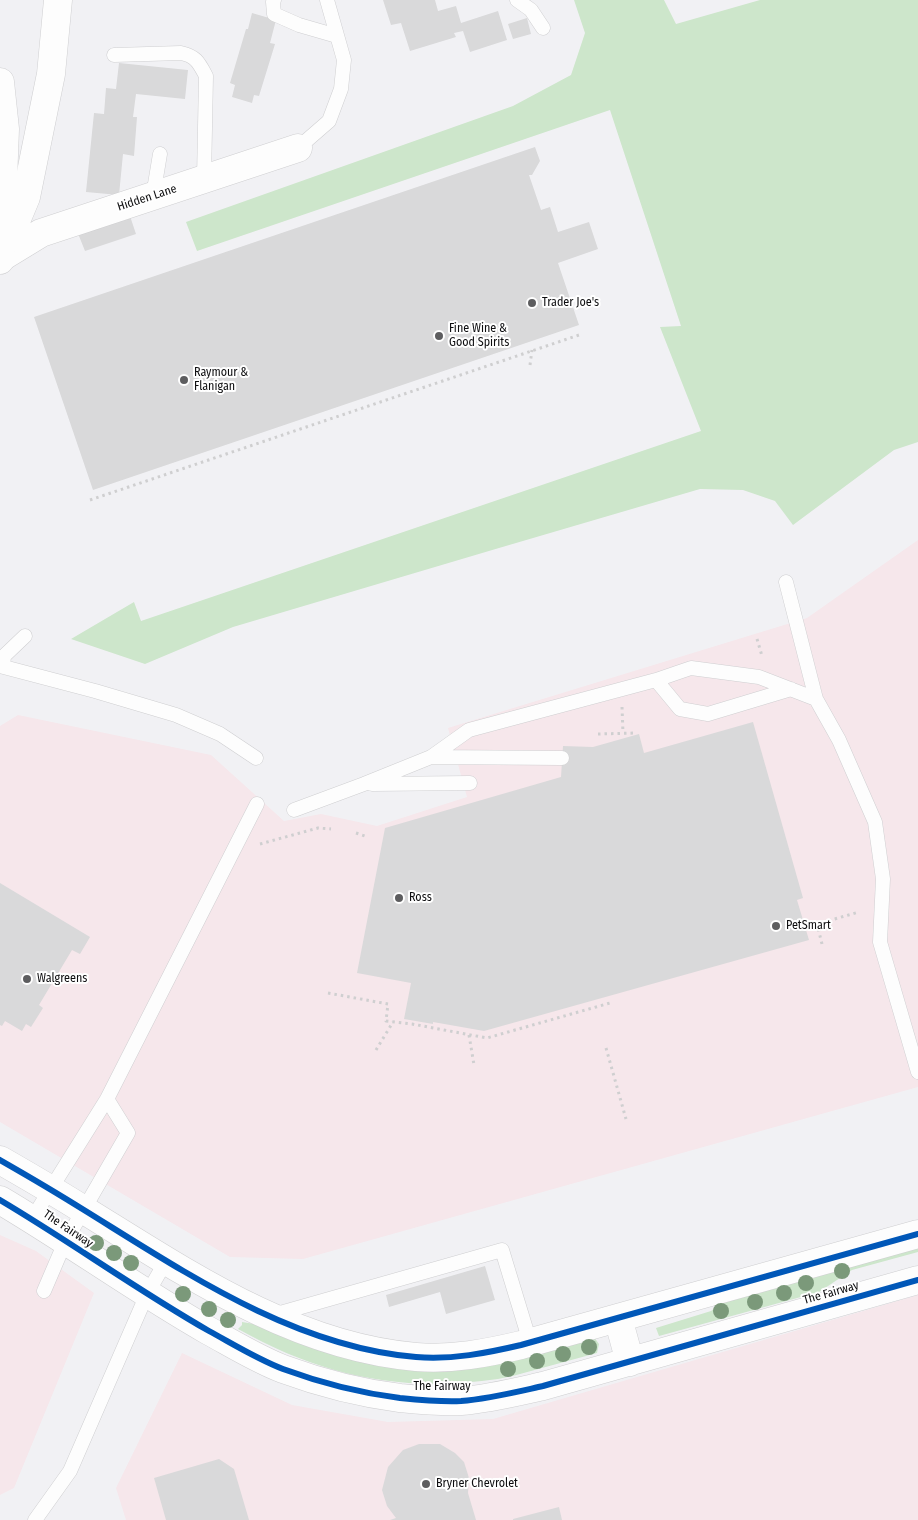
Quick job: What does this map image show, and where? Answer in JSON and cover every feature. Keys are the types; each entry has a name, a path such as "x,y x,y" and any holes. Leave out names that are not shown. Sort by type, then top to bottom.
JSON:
{"main road":[{"path":"0,259 26,197 51,74 58,0"},
{"path":"0,82 5,129 0,259"},
{"name":"Hidden Lane","path":"0,259 41,232 298,148"},
{"name":"The Fairway","path":"0,1160 83,1209 166,1262 268,1316 337,1342 376,1351 416,1357 447,1357 488,1352 530,1342 918,1234"},
{"name":"The Fairway","path":"0,1200 147,1294 244,1350 281,1368 347,1389 380,1396 419,1400 460,1401 502,1395 543,1386 918,1280"},
{"path":"618,1318 630,1362"}],"lane":[{"path":"274,0 274,14 299,25 337,36"},
{"path":"298,148 329,121 341,89 344,60 327,0"},
{"path":"516,0 531,10 543,28"},
{"path":"114,56 181,53 191,55 199,63 206,76 204,179"},
{"path":"154,196 160,154"},
{"path":"786,582 816,699 839,740 875,822 883,879 880,942 918,1072"},
{"path":"25,636 1,659 95,691 176,715 220,734 256,758"},
{"path":"294,810 431,757 469,730 656,680 691,668 759,677 816,699"},
{"path":"656,680 680,709 708,714 791,689"},
{"path":"431,757 562,758"},
{"path":"364,784 470,783"},
{"path":"32,1219 107,1099 257,804"},
{"path":"44,1291 65,1242 128,1134 107,1099"},
{"path":"268,1316 502,1250 530,1342"},
{"path":"35,1520 70,1471 147,1294 166,1262"}],"path":[{"path":"90,500 579,335"},
{"path":"530,364 532,350"},
{"path":"757,639 762,656"},
{"path":"598,734 636,733"},
{"path":"260,844 318,828 331,829"},
{"path":"356,833 366,836"},
{"path":"822,944 817,924 858,912"},
{"path":"328,993 388,1004 386,1021 487,1038 610,1003"},
{"path":"376,1050 393,1022"},
{"path":"469,1035 474,1065"},
{"path":"606,1048 626,1119"}],"shaded area":[{"path":"918,540 918,1087 303,1259 230,1257 0,1122 0,726 18,715 211,755 284,821 321,814 377,826 467,797 448,728 807,618"},
{"path":"0,1235 36,1251 94,1293 14,1488 0,1495"},
{"path":"918,1295 918,1520 126,1520 116,1488 182,1353 292,1405 388,1422 493,1419"}],"green space":[{"path":"574,0 664,0 676,24 760,0 918,0 918,442 894,450 793,525 775,501 743,490 700,489 233,627 145,664 71,639 134,602 141,621 701,431 660,327 681,326 610,110 197,251 186,222 513,106 571,75 585,33"},
{"path":"918,1242 918,1252 852,1270 819,1292 659,1336 656,1328 711,1311 733,1294"},
{"path":"242,1322 273,1327 336,1352 594,1337 599,1344 597,1353 498,1379 428,1384 395,1382 363,1377 300,1359 238,1329"}],"building":[{"path":"383,0 435,0 438,11 456,6 461,23 498,11 507,40 470,52 463,31 454,33 456,37 410,51 401,23 391,25"},
{"path":"252,13 276,20 270,43 275,44 259,96 254,95 252,103 232,97 235,85 230,83"},
{"path":"527,18 531,34 513,39 508,24"},
{"path":"119,63 188,70 185,99 136,94 133,117 137,117 134,156 123,154 119,195 86,192 94,113 104,114 106,88 116,89"},
{"path":"535,147 540,161 532,175 529,175 541,210 550,207 558,232 589,222 598,249 558,263 579,325 93,490 34,317"},
{"path":"129,213 136,234 85,251 77,231"},
{"path":"753,722 803,898 797,900 809,940 484,1031 404,1019 411,983 357,973 385,828 561,777 563,746 593,747 639,734 644,753"},
{"name":"Walgreens","path":"0,883 90,937 80,954 72,950 39,1005 43,1008 31,1027 26,1024 22,1031 5,1021 2,1026 0,1025"},
{"path":"485,1266 495,1300 446,1314 440,1292 389,1307 386,1295"},
{"name":"Bryner Chevrolet","path":"419,1444 440,1444 455,1453 464,1462 469,1478 468,1493 476,1520 390,1520 396,1518 387,1506 382,1490 388,1467 403,1450"},
{"path":"219,1459 234,1469 249,1520 166,1520 154,1478"},
{"name":"Bryner Chevrolet","path":"559,1507 562,1520 513,1520 513,1519"}],"cycle path":[{"path":"0,1160 202,1282 284,1323 327,1339 371,1350 416,1357 456,1357 521,1345 918,1234"},
{"path":"0,1200 182,1315 264,1361 297,1374 341,1387 385,1396 415,1399 471,1400 543,1386 918,1280"}],"place":[{"name":"Trader Joe's","path":"532,303"},
{"name":"Fine Wine & Good Spirits","path":"439,336"},
{"name":"Raymour & Flanigan","path":"184,380"},
{"name":"Ross","path":"399,898"},
{"name":"PetSmart","path":"776,926"},
{"name":"Walgreens","path":"27,979"},
{"name":"Bryner Chevrolet","path":"426,1484"}]}
